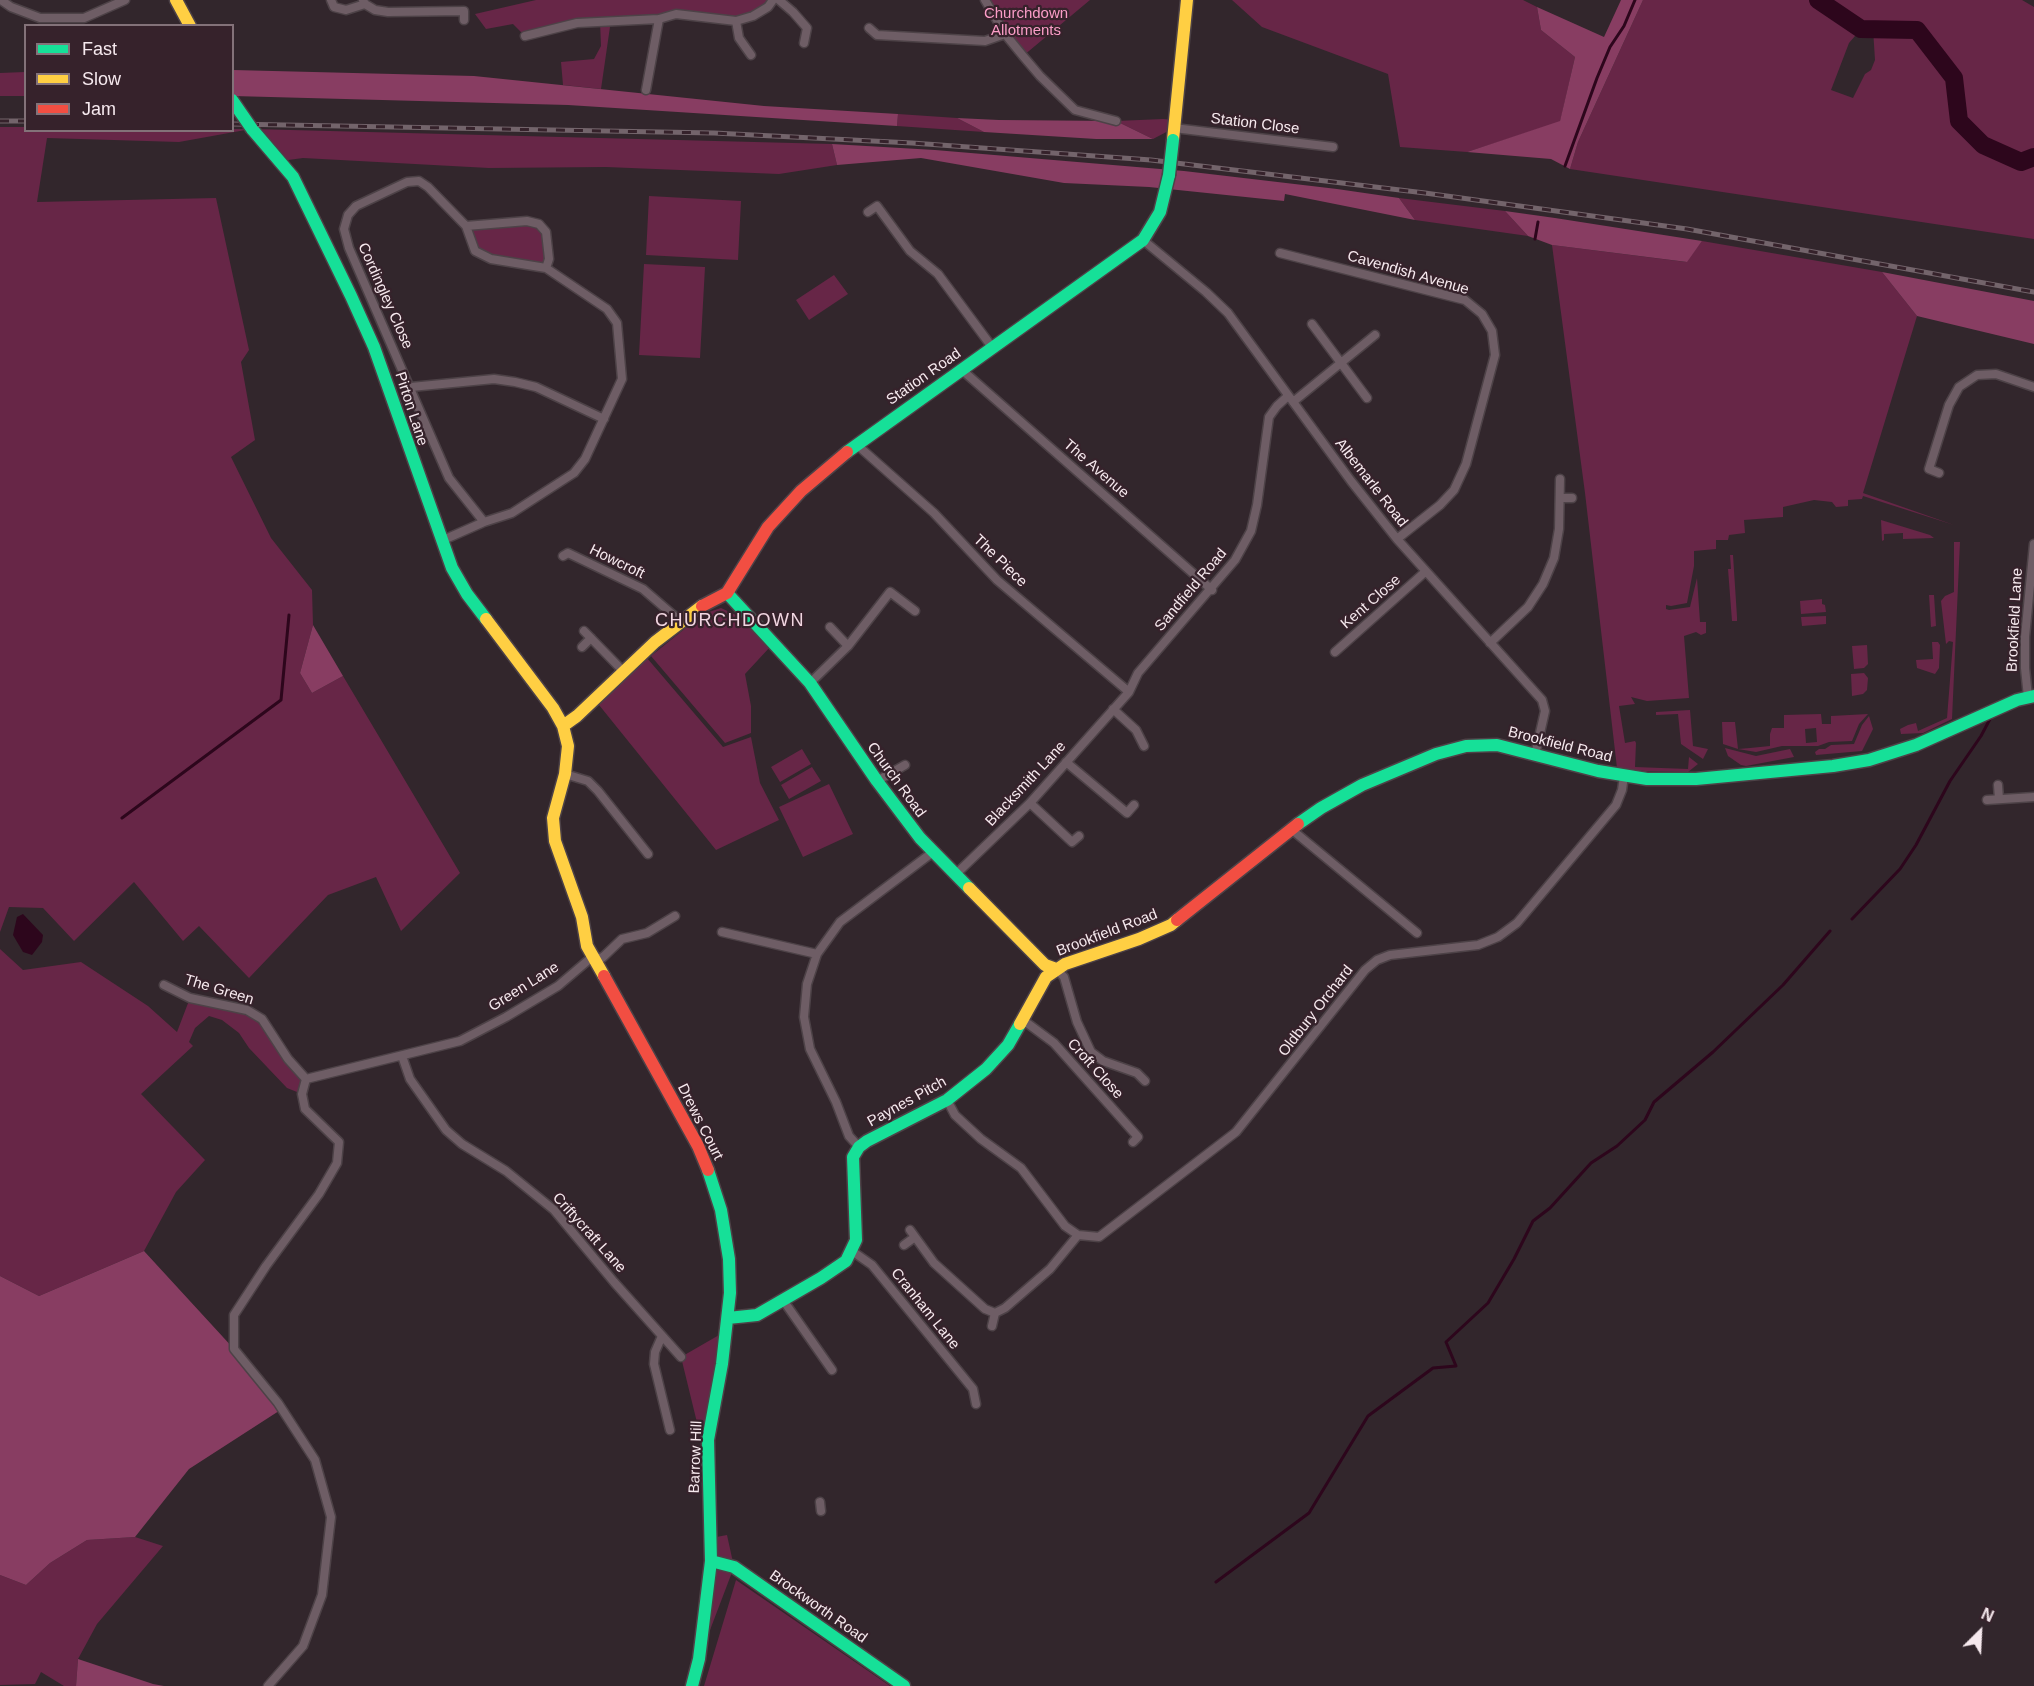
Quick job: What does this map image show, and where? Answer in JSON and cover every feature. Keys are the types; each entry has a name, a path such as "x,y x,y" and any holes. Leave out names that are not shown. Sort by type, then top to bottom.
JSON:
{"street":[{"path":"1,0 11,7 40,18 84,18 125,0"},
{"path":"176,0 189,24"},
{"path":"331,0 334,7 346,10 364,2 375,10 388,12 464,11 464,20"},
{"path":"525,36 577,23 659,19 676,14 736,21 768,8 773,0"},
{"path":"778,0 807,28 804,43"},
{"path":"985,0 1005,34 1040,76 1076,110 1116,121"},
{"name":"Station Road","path":"727,593 768,527 801,491 856,444 1143,240 1160,212 1169,175 1187,0"},
{"path":"646,90 659,19"},
{"path":"736,21 739,38 750,55"},
{"path":"869,28 877,35 985,41 1005,34"},
{"name":"Pirton Lane","path":"234,103 252,129 281,160 293,177 351,296 374,347 452,568 467,594 553,708 563,726"},
{"name":"Station Close","path":"1174,134 1333,147"},
{"name":"Cordingley Close","path":"441,542 484,522 512,513 574,473 585,459 622,379 617,323 607,309 546,268 491,259 475,251 466,226 428,187 419,181 408,182 356,206 348,215 344,229 349,248 450,478 484,522"},
{"path":"868,213 877,206 910,250 938,274 992,348"},
{"path":"466,226 526,221 539,224 546,232 549,259 546,268"},
{"name":"Albemarle Road","path":"1143,240 1228,313 1351,481 1397,539 1542,700 1545,711 1535,755"},
{"name":"Cavendish Avenue","path":"1280,253 1466,300 1482,314 1492,332 1495,355 1466,465 1454,490 1440,505 1397,539"},
{"path":"1312,324 1367,398"},
{"name":"Sandfield Road","path":"1129,692 1138,674 1212,590 1235,560 1251,531 1257,505 1269,417 1277,406 1291,399 1375,335"},
{"name":"The Avenue","path":"962,369 1212,590"},
{"path":"1939,473 1929,469 1949,405 1959,387 1977,375 1996,374 2034,387"},
{"path":"411,387 494,379 515,382 536,387 604,418"},
{"name":"The Piece","path":"856,444 934,513 997,580 1129,692"},
{"path":"1490,643 1528,607 1543,584 1554,558 1559,529 1560,479"},
{"path":"1560,498 1572,498"},
{"name":"Howcroft","path":"570,544 565,555 643,589 680,621"},
{"name":"Brookfield Lane","path":"2031,696 2025,668 2025,637 2034,544"},
{"name":"Kent Close","path":"1335,652 1425,572"},
{"path":"810,683 848,646 891,592 915,611"},
{"path":"592,957 587,945 582,917 555,841 553,818 565,774 568,746 563,726 577,716 680,621 703,605 727,593"},
{"name":"Church Road","path":"727,593 810,683 877,781 920,838 1045,965 1056,969"},
{"path":"830,627 848,646"},
{"path":"584,631 624,672"},
{"path":"582,647 591,638"},
{"name":"Blacksmith Lane","path":"956,874 1030,803 1129,692"},
{"name":"Brookfield Road","path":"1056,969 1171,925 1291,829 1321,808 1362,785 1436,754 1466,746 1497,745 1624,776 1647,779 1696,779 1853,763 1916,745 2031,696"},
{"path":"1113,709 1136,730 1144,746"},
{"path":"1066,762 1124,815 1134,805"},
{"path":"877,781 905,765"},
{"path":"565,774 588,781 648,854"},
{"name":"Oldbury Orchard","path":"1078,1235 1099,1237 1236,1132 1365,970 1377,960 1390,955 1478,945 1498,937 1517,924 1616,806 1624,776"},
{"path":"1998,785 1999,799"},
{"path":"1987,800 2034,797"},
{"path":"1030,803 1075,839 1064,849"},
{"path":"1291,829 1418,933"},
{"path":"859,1147 849,1136 836,1102 810,1049 804,1017 807,984 817,954 840,922 933,852"},
{"name":"Green Lane","path":"306,1079 460,1041 558,986 592,957 602,958 622,939 647,933 675,916"},
{"path":"722,932 817,954"},
{"name":"Drews Court","path":"592,957 604,973 680,1112 710,1175 725,1230 729,1270 728,1318"},
{"path":"1056,969 1064,977 1077,1022 1091,1052 1103,1061 1139,1069 1145,1081"},
{"name":"Paynes Pitch","path":"852,1251 856,1240 854,1157 859,1147 947,1100 986,1069 1008,1045 1046,977 1056,969"},
{"name":"The Green","path":"164,985 190,998 247,1010 262,1019 288,1059 306,1079"},
{"name":"Croft Close","path":"1023,1020 1054,1043 1138,1137 1133,1142"},
{"name":"Criftycraft Lane","path":"402,1056 410,1079 446,1130 462,1144 506,1171 554,1210 681,1357"},
{"path":"268,1686 303,1646 322,1594 331,1517 315,1460 278,1403 234,1349 234,1315 266,1266 319,1194 337,1163 339,1142 305,1109 302,1094 306,1079"},
{"path":"904,1245 912,1233 934,1263 985,1309 995,1313 1005,1308 1050,1269 1078,1235 1065,1226 1021,1167 981,1139 955,1115 947,1100"},
{"path":"728,1318 757,1315 846,1261 852,1251"},
{"name":"Cranham Lane","path":"852,1251 872,1265 973,1389 976,1404"},
{"path":"783,1300 832,1370"},
{"path":"992,1326 995,1313"},
{"name":"Barrow Hill","path":"692,1686 699,1659 711,1561 708,1440 728,1318"},
{"path":"662,1336 655,1352 654,1364 670,1430"},
{"name":"Brockworth Road","path":"711,1561 724,1563 734,1568 904,1686"}],"green space":[{"path":"536,0 773,0 736,21 676,14 611,20 601,89 563,85 561,62 594,59 601,46 600,21 525,36 513,24 486,29 475,14"},
{"name":"Churchdown Allotments","path":"985,0 1090,0 1023,56"},
{"path":"1232,0 1523,0 1537,7 1541,30 1575,57 1560,122 1467,152 1400,147 1388,74 1262,27"},
{"path":"1643,0 2022,0 2034,7 2034,239 1570,169 1578,142","holes":["1861,29 1873,29 1875,60 1853,98 1831,90 1849,43"]},
{"path":"24,72 24,96 0,96 0,73"},
{"path":"898,114 957,118 984,132 897,126"},
{"path":"1175,120 1174,128 1153,139 1116,121"},
{"path":"0,127 24,127 24,132 234,132 234,129 251,129 179,142 47,138 37,202 216,198 249,350 241,362 255,440 231,457 271,538 312,590 313,625 300,673 312,693 343,676 460,873 401,931 376,877 328,895 249,978 199,926 183,941 134,882 74,941 43,908 9,907 0,932"},
{"path":"251,129 832,144 837,165 779,174 606,167 489,168 303,158 281,161"},
{"path":"649,196 741,201 738,260 646,255"},
{"path":"1399,198 1505,211 1528,236 1415,220"},
{"path":"527,221 546,232 546,268 475,251 466,226"},
{"path":"1702,241 1882,272 1917,316 1863,493 1954,525 1863,496 1862,499 1848,500 1848,506 1836,507 1832,502 1814,500 1783,507 1783,517 1744,520 1745,533 1729,535 1728,540 1716,540 1716,549 1694,551 1694,566 1687,603 1666,605 1666,609 1669,610 1690,607 1697,578 1700,622 1706,622 1706,633 1701,635 1696,632 1684,636 1689,698 1647,701 1631,697 1635,704 1619,706 1625,743 1635,741 1636,743 1635,767 1688,769 1689,757 1698,764 1688,772 1617,768 1585,493 1552,245 1686,262"},
{"path":"644,264 705,267 700,358 639,355"},
{"path":"834,275 848,294 809,320 796,300"},
{"path":"1881,520 1934,538 1903,539 1903,533 1884,534 1882,541"},
{"path":"1954,542 1960,542 1952,719 1923,733 1901,734 1900,729 1908,725 1916,723 1918,731 1947,718 1953,642 1949,641 1946,644 1941,601 1945,596 1954,592"},
{"path":"1730,555 1733,555 1737,621 1732,621 1728,569 1731,569"},
{"path":"1929,595 1934,595 1936,626 1931,627"},
{"path":"1822,599 1826,612 1801,614 1800,601"},
{"path":"721,608 740,617 770,647 745,674 751,706 751,733 725,743 651,656 703,614"},
{"path":"1826,616 1826,624 1802,626 1801,617"},
{"path":"1932,642 1938,642 1940,645 1939,668 1935,674 1917,668 1916,660 1933,659"},
{"path":"1867,645 1868,664 1864,668 1854,669 1852,646"},
{"path":"647,658 723,747 751,737 760,783 779,820 716,850 595,700"},
{"path":"1864,673 1868,678 1867,690 1863,694 1852,696 1851,674"},
{"path":"1690,710 1693,746 1708,749 1703,759 1681,744 1678,714 1656,715 1656,712"},
{"path":"1821,714 1822,724 1831,724 1831,716 1868,714 1859,724 1852,741 1829,742 1818,746 1782,746 1756,752 1738,749 1770,746 1772,728 1784,728 1784,715","holes":["1816,728 1817,742 1806,743 1805,729"]},
{"path":"1869,716 1873,729 1862,751 1816,755 1815,752 1819,749 1825,749 1831,745 1854,744 1862,725"},
{"path":"1722,722 1735,722 1738,749 1723,744"},
{"path":"1725,748 1756,756 1790,749 1794,757 1746,766 1728,756"},
{"path":"802,749 811,764 780,782 771,767"},
{"path":"812,767 821,781 789,799 781,785"},
{"path":"829,784 853,834 803,857 779,807"},
{"path":"0,949 23,970 81,962 148,1006 177,1032 190,998 247,1010 262,1019 306,1079 302,1094 287,1088 249,1048 239,1033 222,1020 209,1016 195,1028 189,1042 193,1046 141,1094 205,1160 176,1192 144,1251 39,1296 0,1276"},
{"path":"726,1331 708,1440 701,1439 681,1357"},
{"path":"727,1535 734,1567 699,1659 711,1538"},
{"path":"135,1537 163,1546 97,1624 78,1659 76,1686 64,1686 41,1672 35,1684 0,1685 0,1575 26,1585 50,1563 87,1540"},
{"path":"736,1580 890,1686 704,1686"}],"shaded area":[{"path":"1621,0 1643,0 1578,142 1570,169 1551,159 1467,152 1560,121 1575,57 1541,30 1537,7 1604,37"},
{"path":"234,70 474,76 764,106 898,114 897,126 568,105 234,96"},
{"path":"957,118 1116,121 1153,139 1096,139 984,132"},
{"path":"832,144 935,150 1184,171 1337,189 1399,198 1415,220 1285,194 1284,201 1149,187 1064,183 921,158 837,165"},
{"path":"1505,211 1702,241 1687,262 1552,245 1528,236"},
{"path":"1882,272 2034,301 2034,344 1917,316"},
{"path":"313,625 343,676 312,693 300,673"},
{"path":"23,914 43,935 42,942 32,955 23,952 13,935 17,917"},
{"path":"144,1251 234,1349 282,1409 189,1469 135,1537 87,1540 50,1563 26,1585 0,1575 0,1276 39,1296"},
{"path":"78,1659 153,1684 164,1686 76,1686"}],"waterway":[{"path":"1565,166 1610,47 1624,26 1635,0"},
{"path":"1818,0 1861,29 1917,30 1954,78 1959,121 1983,145 2021,162 2034,157"},
{"path":"1535,239 1538,222"},
{"path":"122,818 281,700 289,615"},
{"path":"1852,919 1900,869 1916,845 1950,781 1990,719"},
{"path":"1216,1582 1309,1513 1368,1416 1433,1368 1456,1366 1446,1342 1488,1303 1533,1221 1550,1208 1591,1163 1617,1146 1645,1120 1654,1102 1713,1052 1783,985 1830,931"}],"railway":[{"path":"0,121 24,121"},
{"path":"234,124 714,133 912,143 1151,160 1425,193 1687,229 2034,292"}],"traffic: fast":[{"path":"234,103 252,129"},
{"path":"252,129 293,177 351,296 374,347 452,568 467,594 486,619"},
{"path":"1169,175 1173,140"},
{"path":"847,452 1143,240 1160,212 1169,175"},
{"path":"727,593 810,683 877,781 920,838 969,888"},
{"path":"1298,824 1362,785 1436,754 1466,746 1497,745 1598,771 1647,779 1696,779 1833,766 1869,760 1916,745 2017,700 2034,696"},
{"path":"728,1318 757,1315 846,1261 856,1240 853,1157 859,1147 947,1100 986,1069 1008,1045 1020,1024"},
{"path":"692,1686 699,1659 711,1561 708,1440 722,1364 730,1293 729,1259 721,1210 708,1170"},
{"path":"711,1561 734,1567 904,1686"}],"traffic: slow":[{"path":"176,0 189,24"},
{"path":"1173,140 1187,0"},
{"path":"563,726 577,716 655,642 702,606"},
{"path":"486,619 553,708 563,726 568,746 565,774 553,818 555,841 582,917 587,946 604,976"},
{"path":"969,888 1045,965 1056,969"},
{"path":"1020,1024 1046,977 1065,964 1139,939 1177,920"}],"traffic: jam":[{"path":"702,606 727,593 768,527 801,491 847,452"},
{"path":"1177,920 1298,824"},
{"path":"604,976 698,1146 708,1170"}],"district":[{"name":"CHURCHDOWN","path":"730,621"}]}
